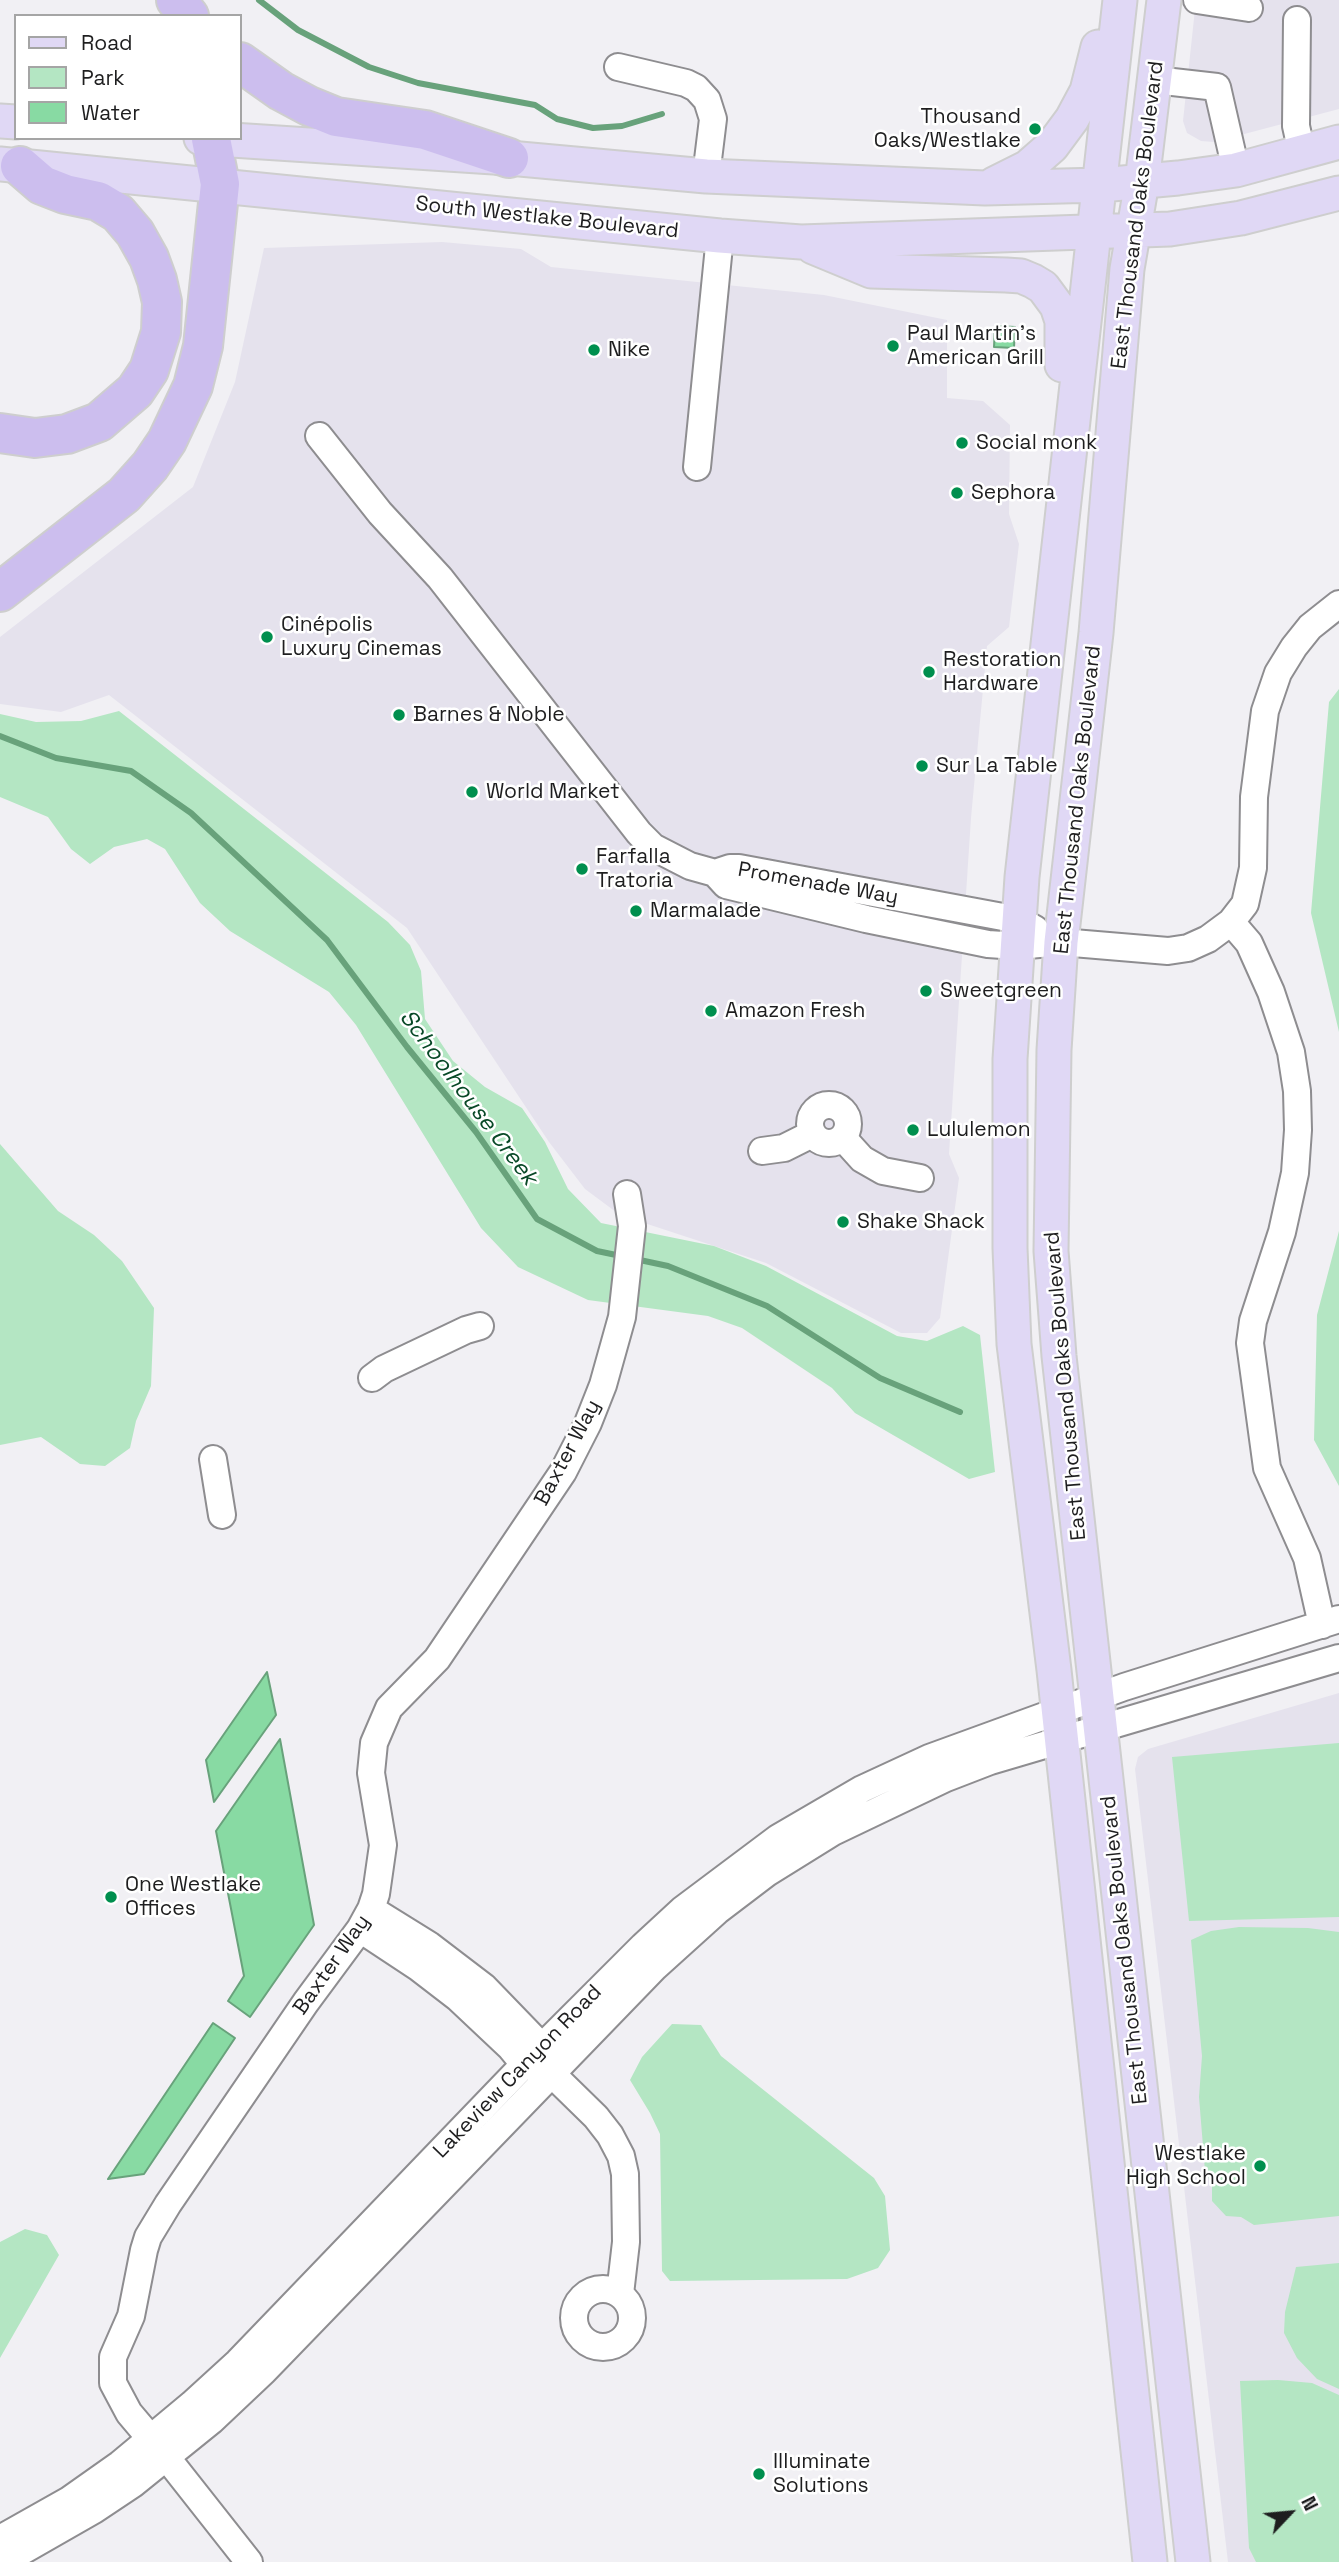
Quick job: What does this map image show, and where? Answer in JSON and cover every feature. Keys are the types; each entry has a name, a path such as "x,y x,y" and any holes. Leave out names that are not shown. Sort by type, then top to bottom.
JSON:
{"highway":[{"path":"176,0 187,14"},
{"path":"242,63 281,91 336,117 425,130 509,158"},
{"path":"0,592 124,495 150,466 167,441 193,386 203,346 220,184 211,140"},
{"path":"0,433 35,438 67,434 99,422 135,391 149,370 161,332 162,302 157,280 135,233 118,213 98,201 65,194 43,185 10,165"}],"main road":[{"name":"East Thousand Oaks Boulevard","path":"1164,0 1142,182 1127,269 1096,633 1062,942 1054,1050 1052,1251 1059,1356 1193,2562"},
{"name":"East Thousand Oaks Boulevard","path":"1119,8 1018,933 1008,1134 1014,1344 1059,1725 1150,2562"},
{"path":"985,188 1028,167 1052,146 1072,119 1087,91 1100,36 1119,8"},
{"path":"227,140 509,158 706,176 985,188 1101,185 1236,170 1339,142"},
{"name":"South Westlake Boulevard","path":"10,165 801,242 1170,229 1241,219 1339,193"},
{"path":"801,242 871,271 1021,276 1043,287 1057,306 1062,321 1060,418 1064,500"}],"street":[{"path":"1197,0 1249,8"},
{"path":"1297,20 1296,126 1303,153"},
{"path":"618,67 686,83 696,88 707,100 713,118 706,176"},
{"path":"1155,80 1217,88 1236,170"},
{"path":"697,467 720,236"},
{"name":"Promenade Way","path":"319,436 369,501 440,578 639,834 653,847 690,866 715,873 730,868 739,869 1062,942 1168,951 1188,948 1208,939 1231,922 1245,904 1253,868 1254,797 1265,711 1279,673 1294,647 1310,627 1339,604"},
{"path":"1098,1712 1330,1622 1307,1558 1267,1468 1250,1343 1253,1321 1282,1232 1294,1173 1298,1130 1297,1091 1291,1052 1271,992 1249,943 1231,922"},
{"path":"831,1104 841,1108 848,1120 843,1138 821,1142 812,1134 811,1116 820,1107 831,1104"},
{"path":"762,1151 783,1148 812,1134"},
{"path":"843,1138 863,1159 883,1171 920,1178"},
{"name":"Baxter Way","path":"249,2562 133,2419 113,2383 113,2357 131,2316 148,2237 365,1919 376,1894 383,1845 371,1773 374,1743 389,1708 438,1659 563,1472 589,1423 618,1336 632,1226 627,1194"},
{"path":"372,1378 384,1369 480,1326"},
{"path":"214,1459 222,1515"},
{"path":"1098,1712 1339,1658"},
{"name":"Lakeview Canyon Road","path":"0,2539 160,2449 264,2371 655,1967 690,1934 790,1857 833,1832 946,1778 1059,1725 1098,1712"},
{"name":"Lakeview Canyon Road","path":"3,2562 94,2510 160,2449 238,2361 533,2056 682,1910 778,1838 891,1775 990,1734 1059,1725"},
{"path":"365,1919 429,1945 484,1987 533,2056 596,2116 610,2135 621,2156 625,2174 626,2242 620,2294"}],"shaded area":[{"path":"1196,0 1339,0 1339,109 1214,142 1201,141 1187,133 1183,121"},
{"path":"442,242 521,249 551,267 824,295 947,320 947,398 983,401 1010,425 1009,514 1019,544 1009,627 987,646 971,818 949,1154 959,1178 940,1318 927,1333 901,1333 766,1263 620,1215 585,1189 549,1142 407,928 109,695 61,712 0,704 0,637 193,487 235,382 264,248"},
{"name":"Westlake High School","path":"1339,1693 1339,2562 1228,2562 1135,1769 1138,1757 1148,1749"}],"green space":[{"path":"1339,689 1339,1032 1311,913 1329,702"},
{"path":"119,711 388,922 410,945 421,971 425,1019 453,1061 485,1087 522,1108 545,1142 568,1189 601,1223 714,1246 766,1266 897,1336 927,1341 963,1326 980,1335 995,1472 969,1479 855,1413 832,1388 742,1328 708,1316 588,1300 518,1267 481,1228 356,1025 329,992 230,931 200,903 165,849 147,839 114,847 90,864 71,849 48,817 0,797 0,714 36,722 81,721"},
{"path":"0,1144 58,1211 94,1235 122,1261 154,1308 151,1386 136,1421 130,1448 105,1466 80,1464 41,1437 0,1445"},
{"path":"1339,1231 1339,1486 1314,1440 1317,1315"},
{"path":"1339,1743 1339,1917 1189,1921 1172,1757"},
{"path":"1239,1927 1308,1928 1339,1932 1339,2216 1254,2225 1241,2217 1226,2216 1212,2201 1212,2184 1205,2171 1199,2097 1202,2056 1191,1940 1211,1931"},
{"path":"672,2024 701,2025 721,2056 874,2178 885,2196 890,2250 878,2268 847,2279 670,2281 662,2271 660,2134 630,2080 642,2057"},
{"path":"25,2229 47,2235 59,2255 0,2358 0,2242"},
{"path":"1339,2263 1339,2389 1317,2379 1297,2358 1284,2333 1285,2312 1296,2267"},
{"path":"1240,2381 1312,2383 1339,2395 1339,2562 1256,2562 1249,2548"}],"water":[{"path":"995,326 1015,327 1014,348 994,347"},
{"path":"267,1672 276,1715 214,1802 206,1760"},
{"path":"280,1739 314,1925 250,2017 228,2001 244,1976 216,1831"},
{"path":"213,2023 235,2038 144,2174 108,2179"}],"waterway":[{"path":"259,0 298,30 369,67 418,83 535,105 557,119 593,128 622,126 662,114"},
{"name":"Schoolhouse Creek","path":"0,736 56,758 131,771 191,813 327,940 407,1047 476,1132 537,1219 597,1251 621,1256"},
{"name":"Schoolhouse Creek","path":"635,1259 668,1266 767,1306 880,1378 960,1412"}],"place":[{"name":"Thousand Oaks/Westlake","path":"1035,129"},
{"name":"Paul Martin's American Grill","path":"893,346"},
{"name":"Nike","path":"594,350"},
{"name":"Social monk","path":"962,443"},
{"name":"Sephora","path":"957,493"},
{"name":"Cinépolis Luxury Cinemas","path":"267,637"},
{"name":"Restoration Hardware","path":"929,672"},
{"name":"Barnes & Noble","path":"399,715"},
{"name":"Sur La Table","path":"922,766"},
{"name":"World Market","path":"472,792"},
{"name":"Farfalla Tratoria","path":"582,869"},
{"name":"Marmalade","path":"636,911"},
{"name":"Sweetgreen","path":"926,991"},
{"name":"Amazon Fresh","path":"711,1011"},
{"name":"Lululemon","path":"913,1130"},
{"name":"Shake Shack","path":"843,1222"},
{"name":"One Westlake Offices","path":"111,1897"},
{"name":"Westlake High School","path":"1260,2166"},
{"name":"Illuminate Solutions","path":"759,2474"}]}
